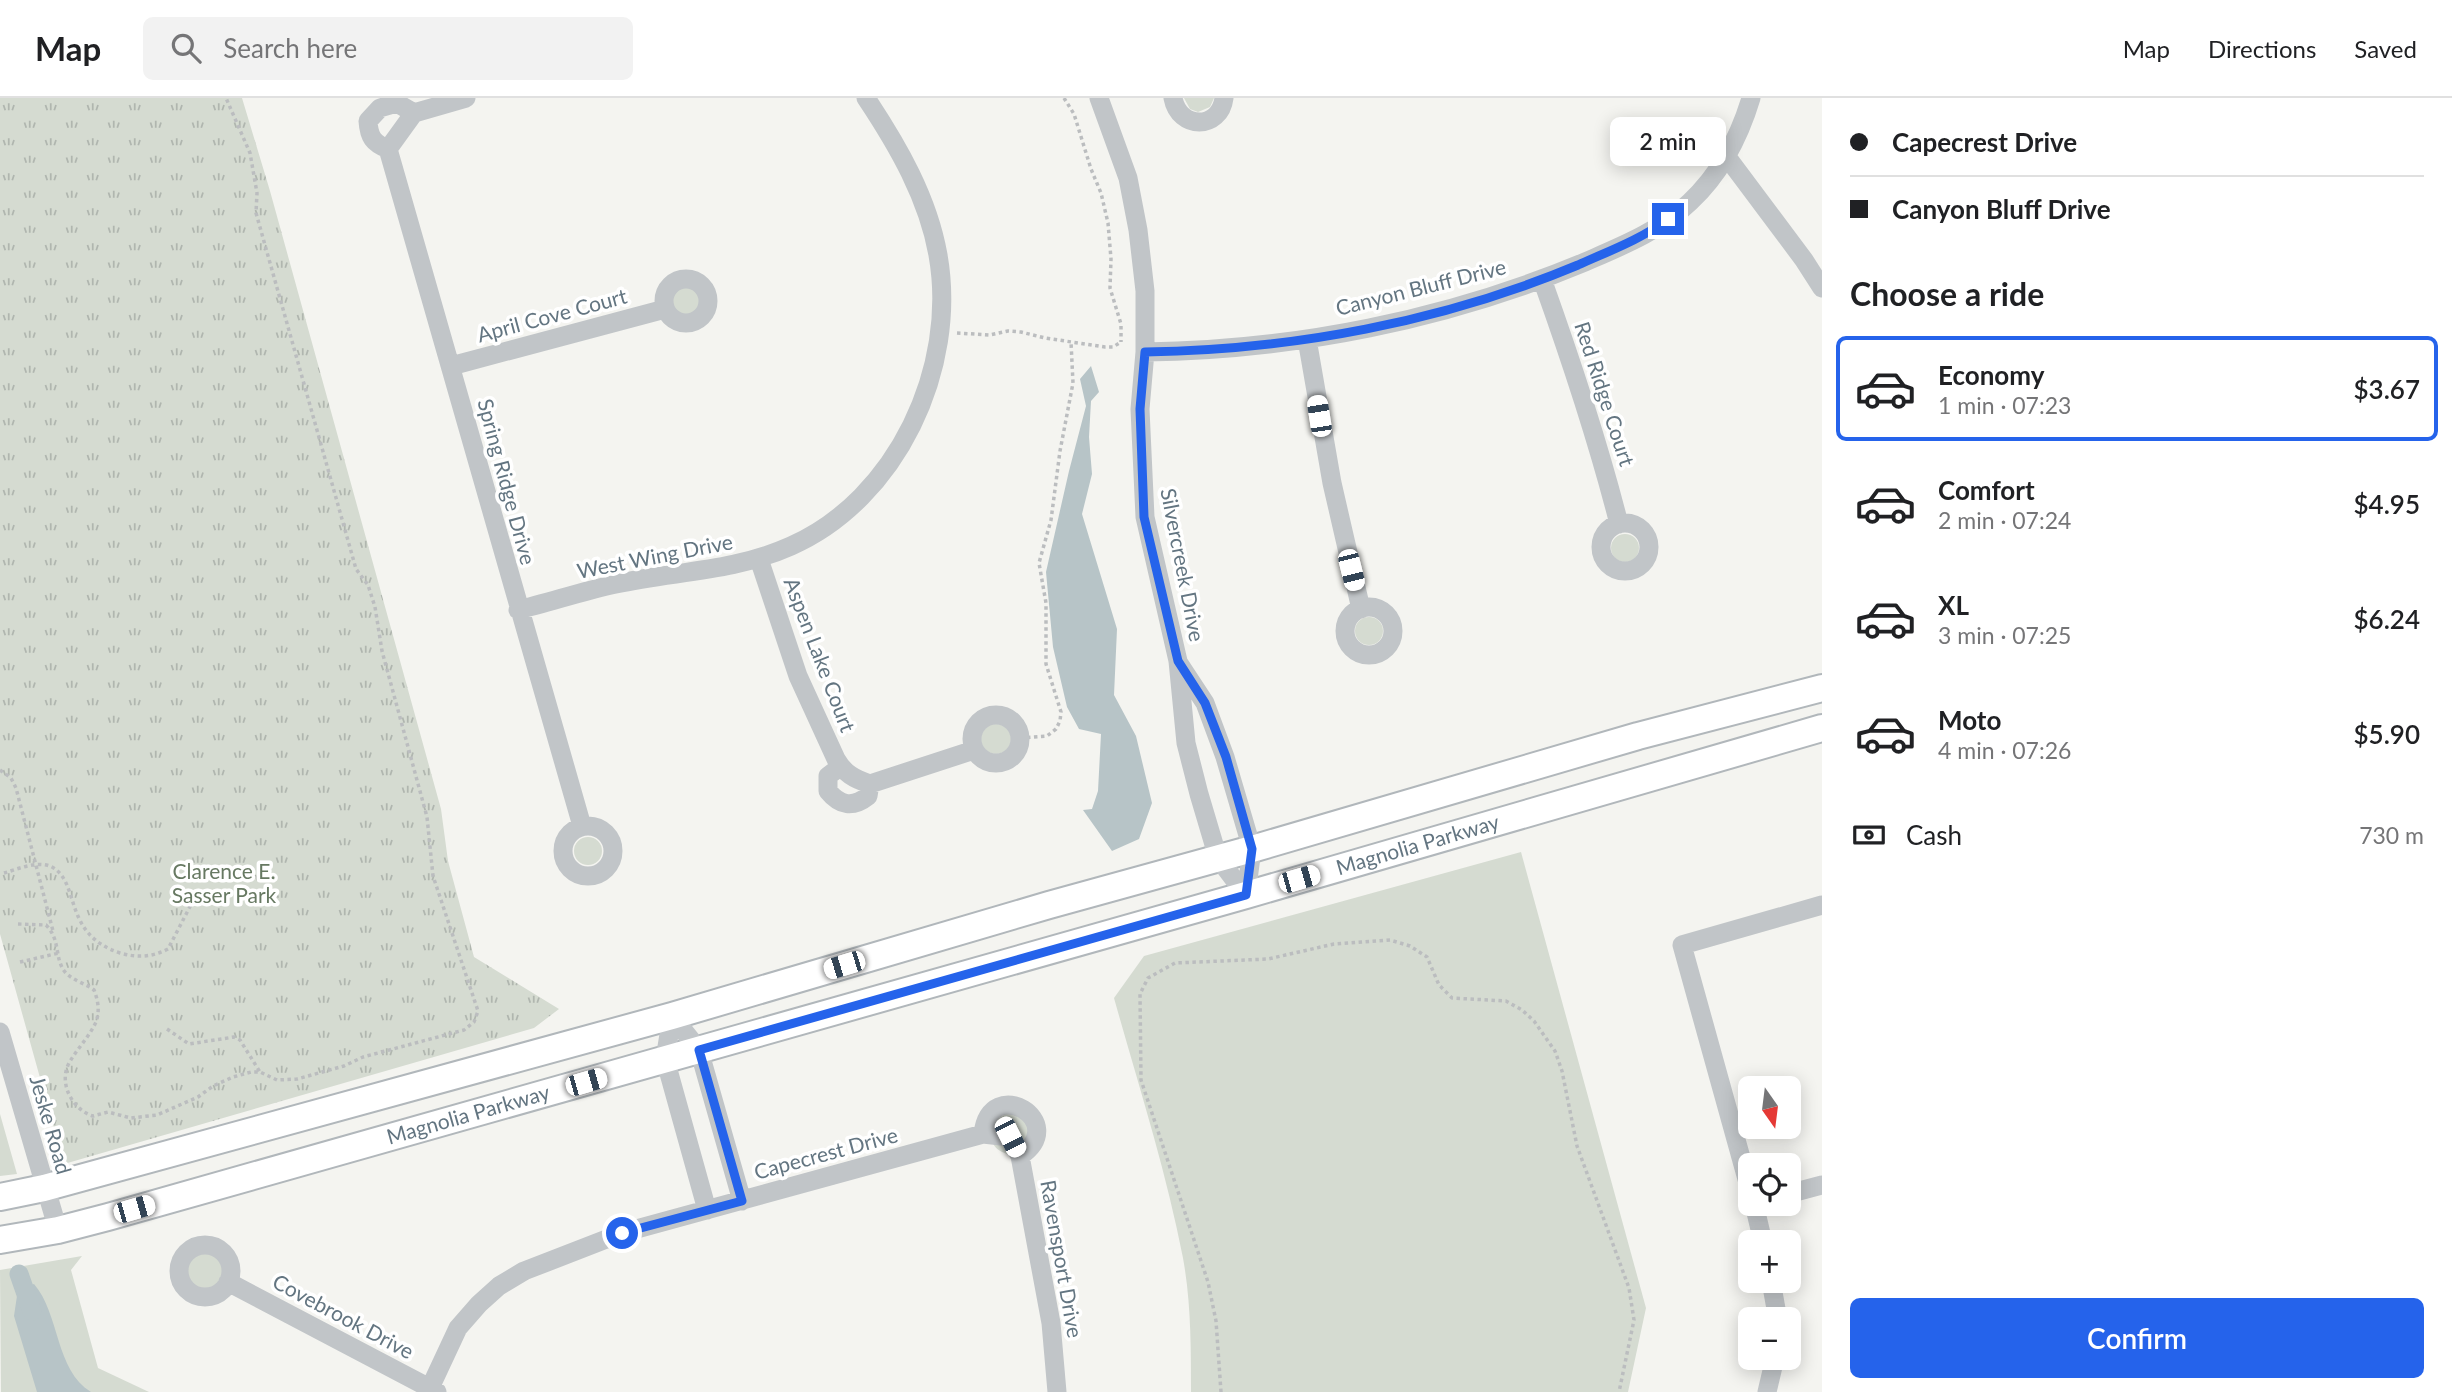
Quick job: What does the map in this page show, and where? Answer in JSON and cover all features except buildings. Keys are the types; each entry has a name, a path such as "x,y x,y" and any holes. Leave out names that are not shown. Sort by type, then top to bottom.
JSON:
{"main road":[{"name":"Magnolia Parkway","path":"0,1197 44,1188 672,1016 1035,909 1674,727 1822,688"},
{"path":"1674,727 1687,767"},
{"name":"Magnolia Parkway","path":"0,1240 58,1230 699,1050 1822,728"}],"street":[{"path":"414,113 397,103 380,108 368,121 370,137 378,145 388,149 414,113 466,98"},
{"name":"West Wing Drive","path":"519,610 617,584 718,569 759,559 817,533 854,505 883,472 906,436 935,362 941,330 942,292 938,255 927,213 911,174 866,98"},
{"name":"Silvercreek Drive","path":"1099,98 1128,178 1138,230 1145,291 1145,352 1140,409 1144,517 1178,661 1186,743 1218,858 1246,895"},
{"path":"1173,98 1176,110 1183,117 1202,122 1212,119 1220,112 1224,98"},
{"name":"Canyon Bluff Drive","path":"1145,352 1200,351 1307,339 1386,324 1542,279 1646,235 1689,203 1727,157 1751,98"},
{"name":"Spring Ridge Drive","path":"388,149 582,826"},
{"path":"1727,157 1822,288"},
{"name":"Red Ridge Court","path":"1542,279 1580,383 1619,524"},
{"name":"April Cove Court","path":"451,366 665,309"},
{"path":"1307,339 1332,483 1361,609"},
{"name":"Aspen Lake Court","path":"759,559 799,676 840,767 856,780 870,784 974,750"},
{"name":"Silvercreek Drive","path":"1178,661 1205,703 1226,757 1252,849 1246,895"},
{"path":"994,715 1009,719 1020,738 1016,752 1006,761 991,762 974,750 972,735 980,722 994,715"},
{"name":"Aspen Lake Court","path":"840,767 828,776 828,791 842,803 850,805 862,801 868,796 870,784"},
{"path":"1740,1153 1682,945 1822,905"},
{"path":"672,1016 699,1050 742,1201"},
{"path":"672,1016 665,1059 707,1210"},
{"name":"Jeske Road","path":"0,1032 58,1230"},
{"path":"983,1134 984,1122 990,1112 1000,1106 1012,1104 1024,1108 1032,1116 1037,1128 1036,1139 1030,1150 1020,1156"},
{"name":"Capecrest Drive","path":"433,1390 458,1328 499,1286 528,1269 622,1233 983,1134 1010,1137"},
{"name":"Ravensport Drive","path":"1010,1137 1020,1156 1051,1323 1057,1392"},
{"path":"1801,1191 1822,1185"},
{"name":"Covebrook Drive","path":"228,1282 433,1390"},
{"path":"1767,1392 1772,1370"}],"path":[{"path":"167,1029 189,1044 234,1037 240,1040 260,1072 278,1080 297,1079 344,1066 363,1057 464,1030 474,1022 478,1011 433,876 428,817 382,651 375,607 368,584 356,569 256,213 257,193 250,153 226,98"},
{"path":"1064,98 1074,114 1103,203 1111,259 1111,288 1121,324 1121,342"},
{"path":"941,330 981,335 1021,332 1105,347"},
{"path":"1020,738 1047,736 1056,729 1060,721 1061,712 1046,664 1046,603 1039,563 1051,520 1073,383 1070,342"},
{"path":"0,770 11,779 16,789 66,972 73,979 94,990 97,999 96,1020 68,1066 66,1078 73,1102 84,1114 93,1116 108,1112 131,1118 157,1115 181,1106 233,1077 260,1072"},
{"path":"4,873 36,865 50,866 59,873 65,883 76,915 88,933 100,943 125,954 152,955 168,949 196,895"},
{"path":"18,924 46,925 54,933"},
{"path":"1221,1392 1216,1321 1208,1282 1141,1080 1140,994 1148,978 1175,963 1268,959 1334,944 1390,940 1410,946 1427,957 1439,985 1452,998 1506,1001 1522,1010 1534,1021 1555,1051 1562,1071 1577,1146 1629,1288 1634,1320 1619,1392"},
{"path":"20,962 59,953"}],"green space":[{"name":"Clarence E. Sasser Park","path":"0,98 242,98 441,809 448,861 474,957 559,1009 534,1028 64,1164 0,934"},
{"path":"1184,98 1214,98 1210,107 1198,112 1190,109"},
{"path":"686,286 696,291 701,301 696,311 686,316 676,311 671,301 676,291"},
{"path":"1625,534 1635,538 1639,548 1635,558 1625,562 1615,558 1611,548 1615,538"},
{"path":"1369,617 1379,621 1383,631 1379,641 1369,645 1359,641 1355,631 1359,621"},
{"path":"996,724 1007,728 1011,739 1007,750 996,754 985,750 981,739 985,728"},
{"path":"588,837 598,841 602,851 598,861 588,865 578,861 574,851 578,841"},
{"path":"1521,852 1646,1308 1628,1392 1191,1392 1191,1341 1183,1258 1160,1160 1114,998 1144,956"},
{"path":"1014,1109 1033,1129 1013,1155 1006,1154 994,1145 990,1135 990,1123"},
{"path":"0,1114 17,1174 0,1176"},
{"path":"206,1247 215,1248 222,1253 227,1260 227,1278 222,1285 215,1290 206,1291 197,1290 190,1285 185,1278 184,1269 185,1260 190,1253 197,1248"},
{"path":"82,1256 71,1270 98,1368 149,1392 1,1392 0,1270"}],"shaded area":[{"path":"1091,366 1099,392 1091,401 1089,437 1092,474 1082,514 1117,629 1114,695 1136,736 1152,803 1139,839 1112,851 1083,810 1092,809 1098,791 1101,734 1079,729 1067,707 1053,647 1046,572 1086,406 1080,379"},
{"path":"34,1284 49,1310 71,1370 79,1382 91,1392 37,1392 14,1316 18,1289"}],"waterway":[{"path":"19,1274 32,1311"}],"route":[{"path":"622,1233 742,1201 699,1050 1246,895 1252,849 1226,757 1205,703 1178,661 1144,517 1140,409 1145,352 1255,346 1373,327 1462,304 1542,279 1646,235 1668,219"}]}
